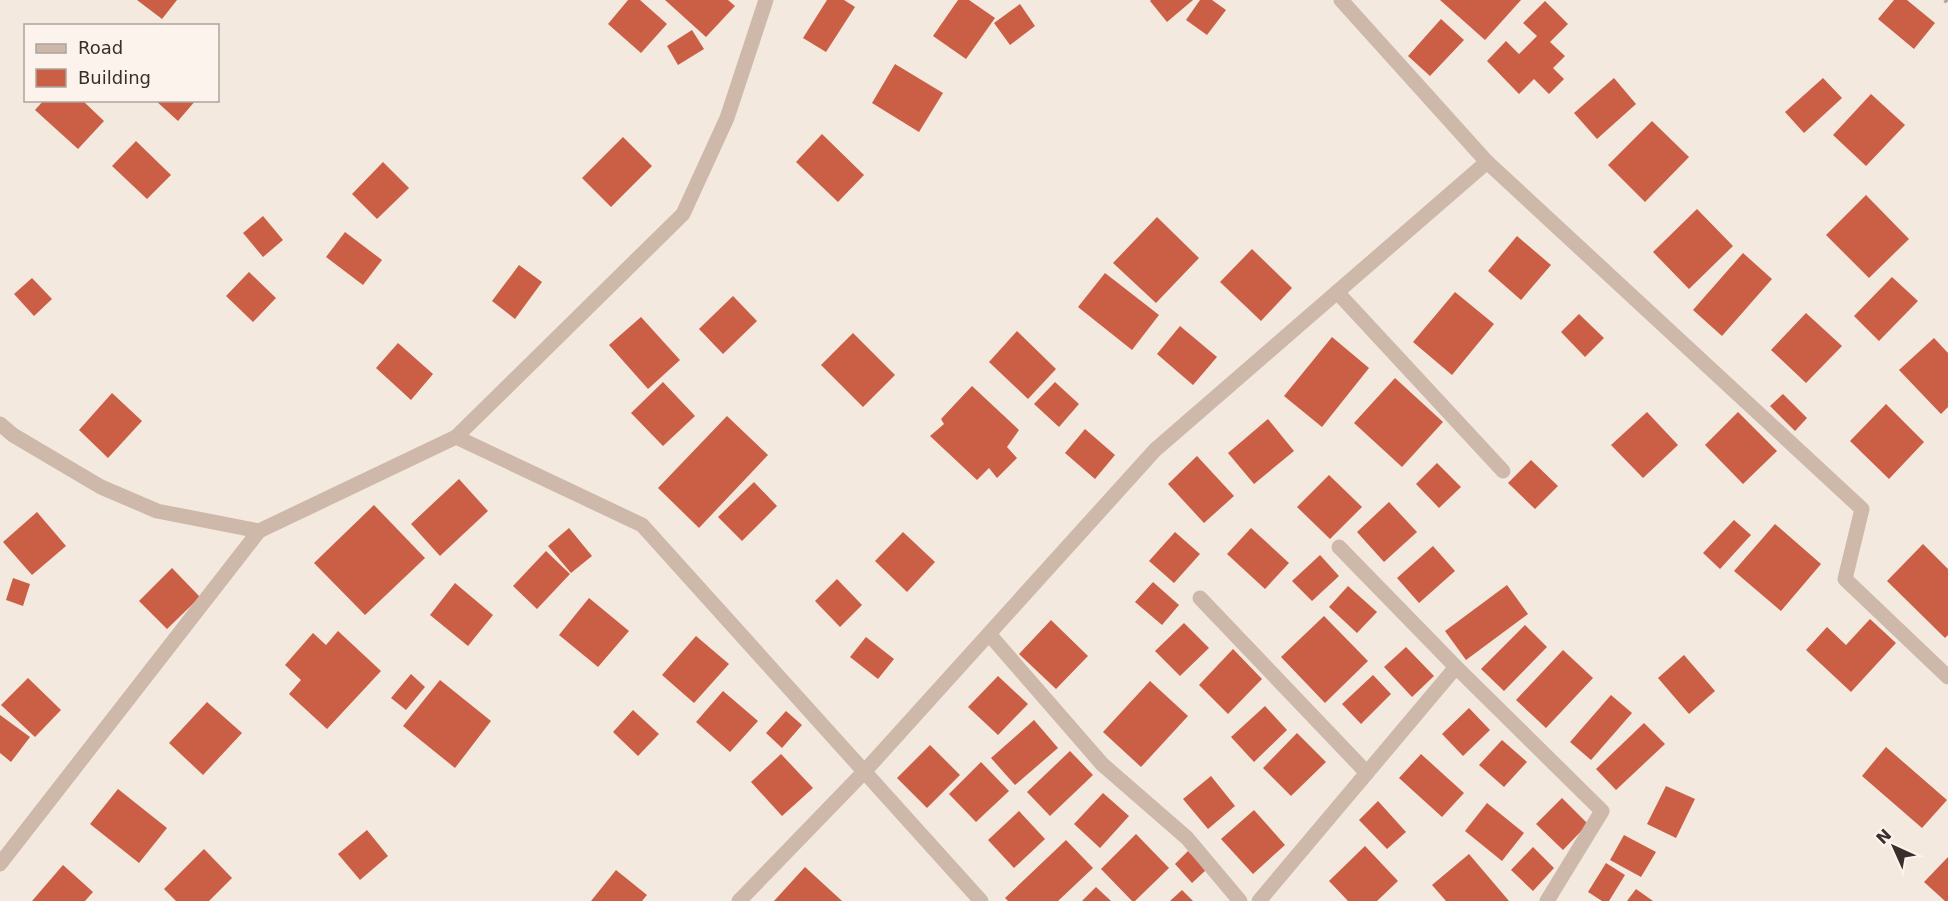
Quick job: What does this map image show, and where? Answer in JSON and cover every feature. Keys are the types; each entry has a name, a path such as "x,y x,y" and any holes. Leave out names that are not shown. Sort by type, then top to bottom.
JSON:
{"street":[{"path":"0,864 259,531 456,437 683,214 727,118 766,0"},
{"path":"1341,0 1487,162 1862,509 1845,579 1948,677"},
{"path":"739,901 864,772 1155,450 1487,162"},
{"path":"1337,292 1503,471"},
{"path":"0,424 13,435 101,488 156,511 259,531"},
{"path":"456,437 642,525 981,901"},
{"path":"1339,547 1456,667 1602,811 1546,901"},
{"path":"1200,598 1367,773"},
{"path":"989,634 1102,765 1187,838 1240,901"},
{"path":"1259,901 1456,667"}],"path":[{"path":"1945,0 1948,4"}],"building":[{"path":"137,0 177,0 162,19"},
{"path":"628,0 640,0 667,24 641,53 608,24"},
{"path":"665,0 728,0 735,6 706,37"},
{"path":"827,0 844,0 855,7 826,52 803,38"},
{"path":"958,0 969,0 995,18 966,59 933,36"},
{"path":"1151,0 1193,0 1167,22"},
{"path":"1200,0 1212,0 1226,10 1207,35 1186,20"},
{"path":"1440,0 1521,0 1485,40"},
{"path":"1894,0 1907,0 1935,23 1914,49 1878,19"},
{"path":"1545,1 1568,24 1550,42 1565,56 1553,68 1564,79 1549,94 1534,79 1519,94 1487,61 1506,41 1519,54 1537,36 1523,23"},
{"path":"1020,4 1035,26 1010,45 994,23"},
{"path":"1441,19 1464,40 1430,76 1408,56"},
{"path":"692,30 704,49 678,65 667,46"},
{"path":"895,64 943,93 919,132 872,103"},
{"path":"1614,78 1636,104 1597,139 1574,113"},
{"path":"1823,78 1842,98 1804,133 1785,112"},
{"path":"1871,94 1905,125 1866,166 1833,135"},
{"path":"42,102 84,102 104,121 78,149 35,110"},
{"path":"157,102 194,102 178,121"},
{"path":"1652,121 1689,157 1645,202 1608,165"},
{"path":"822,134 864,175 838,202 796,162"},
{"path":"623,137 652,166 611,207 582,178"},
{"path":"136,141 171,175 147,199 112,166"},
{"path":"383,162 409,188 377,219 352,194"},
{"path":"1866,195 1909,239 1869,278 1826,235"},
{"path":"1697,209 1733,246 1689,289 1653,252"},
{"path":"263,216 283,240 263,257 243,233"},
{"path":"1157,217 1199,258 1156,303 1113,263"},
{"path":"345,232 382,260 363,285 326,257"},
{"path":"1517,236 1551,265 1521,300 1488,271"},
{"path":"1252,249 1292,288 1261,321 1220,282"},
{"path":"1743,253 1772,279 1722,336 1693,310"},
{"path":"519,265 542,282 515,319 492,301"},
{"path":"249,272 276,298 253,322 226,296"},
{"path":"1105,273 1159,315 1132,350 1078,307"},
{"path":"1892,277 1918,301 1879,341 1854,316"},
{"path":"32,278 52,299 34,316 14,294"},
{"path":"1455,292 1494,324 1452,375 1413,342"},
{"path":"733,296 757,321 723,354 699,329"},
{"path":"1806,313 1842,346 1806,383 1771,350"},
{"path":"1579,314 1604,338 1585,357 1561,332"},
{"path":"641,317 680,360 648,389 609,345"},
{"path":"1180,326 1217,357 1193,385 1157,354"},
{"path":"1017,331 1056,369 1028,399 989,362"},
{"path":"853,333 895,375 863,407 821,365"},
{"path":"1332,337 1369,368 1322,427 1284,396"},
{"path":"1934,338 1948,353 1948,407 1941,414 1899,370"},
{"path":"398,343 433,374 411,400 376,368"},
{"path":"1395,378 1443,422 1402,467 1354,423"},
{"path":"663,382 695,416 663,446 631,413"},
{"path":"1055,382 1079,404 1059,427 1034,404"},
{"path":"972,386 1019,430 1007,447 1017,458 997,478 989,468 977,480 930,436 944,424 941,419"},
{"path":"112,393 142,421 108,458 79,430"},
{"path":"1783,394 1807,418 1795,431 1770,406"},
{"path":"1886,404 1924,442 1889,479 1850,441"},
{"path":"1647,412 1678,445 1643,478 1611,445"},
{"path":"1738,412 1777,451 1743,484 1705,445"},
{"path":"727,416 768,455 699,528 658,488"},
{"path":"1268,419 1294,451 1254,484 1228,453"},
{"path":"1085,429 1115,455 1095,479 1065,453"},
{"path":"1197,456 1234,496 1204,523 1168,484"},
{"path":"1531,460 1558,486 1535,509 1508,483"},
{"path":"1437,463 1461,487 1439,508 1416,484"},
{"path":"1329,475 1362,507 1330,539 1297,507"},
{"path":"459,479 488,511 440,556 411,524"},
{"path":"754,482 777,506 742,541 718,517"},
{"path":"1389,502 1417,532 1384,562 1357,532"},
{"path":"374,505 425,558 365,615 314,563"},
{"path":"37,512 66,546 32,575 3,542"},
{"path":"1734,520 1751,535 1720,569 1703,553"},
{"path":"1775,524 1821,564 1781,611 1734,571"},
{"path":"569,528 592,556 571,573 548,546"},
{"path":"1251,528 1289,563 1265,589 1227,554"},
{"path":"903,532 935,562 907,592 875,561"},
{"path":"1175,532 1200,554 1174,583 1149,561"},
{"path":"1923,544 1948,569 1948,635 1945,638 1887,581"},
{"path":"1433,546 1455,571 1419,603 1397,578"},
{"path":"546,551 570,574 537,609 513,586"},
{"path":"1320,555 1339,576 1312,601 1292,581"},
{"path":"172,568 200,597 167,629 139,601"},
{"path":"13,578 30,584 23,606 6,600"},
{"path":"837,579 862,605 840,627 815,601"},
{"path":"1153,582 1179,605 1162,625 1135,602"},
{"path":"455,583 493,615 468,646 430,615"},
{"path":"1507,585 1528,614 1466,660 1445,631"},
{"path":"1348,586 1377,612 1357,633 1329,607"},
{"path":"589,598 629,631 598,667 559,635"},
{"path":"1324,616 1368,661 1325,703 1281,657"},
{"path":"1870,619 1896,643 1851,692 1806,650 1827,627 1846,645"},
{"path":"1051,620 1088,656 1056,689 1019,654"},
{"path":"1184,623 1209,648 1180,676 1155,651"},
{"path":"1525,625 1547,647 1504,691 1481,669"},
{"path":"338,631 381,671 327,729 289,694 301,680 285,665 313,633 326,645"},
{"path":"696,636 729,664 694,703 662,675"},
{"path":"866,637 894,659 878,679 850,657"},
{"path":"1406,647 1434,676 1412,697 1384,667"},
{"path":"1233,649 1262,679 1228,714 1199,685"},
{"path":"1563,650 1593,678 1546,728 1516,700"},
{"path":"1684,655 1715,691 1689,714 1658,678"},
{"path":"411,674 425,687 406,710 391,698"},
{"path":"1373,675 1391,694 1361,724 1342,704"},
{"path":"998,676 1028,704 998,735 968,707"},
{"path":"28,678 61,710 35,737 1,705"},
{"path":"440,680 491,721 455,768 403,726"},
{"path":"1150,681 1188,716 1141,767 1103,732"},
{"path":"723,691 758,721 730,752 696,722"},
{"path":"1611,695 1632,713 1591,760 1570,742"},
{"path":"207,702 242,733 203,775 169,743"},
{"path":"1265,706 1287,730 1254,762 1231,737"},
{"path":"1469,708 1490,730 1463,756 1442,734"},
{"path":"633,710 659,734 638,756 613,732"},
{"path":"786,711 802,725 782,748 766,733"},
{"path":"0,715 30,737 11,762 0,753"},
{"path":"1034,720 1058,748 1015,785 991,758"},
{"path":"1644,723 1665,744 1616,790 1596,769"},
{"path":"1297,733 1326,762 1291,796 1263,768"},
{"path":"1502,740 1527,762 1504,787 1479,765"},
{"path":"930,745 960,775 927,808 897,778"},
{"path":"1886,747 1947,800 1922,828 1862,776"},
{"path":"1070,751 1093,775 1050,816 1027,792"},
{"path":"781,754 813,788 782,816 751,782"},
{"path":"1421,754 1464,793 1442,817 1399,778"},
{"path":"981,762 1009,791 976,822 949,794"},
{"path":"1211,776 1235,806 1208,829 1183,799"},
{"path":"1666,786 1695,799 1676,838 1647,824"},
{"path":"118,789 167,828 139,863 90,824"},
{"path":"1103,793 1129,816 1100,848 1074,824"},
{"path":"1562,798 1588,824 1563,850 1536,824"},
{"path":"1378,801 1406,832 1387,849 1359,820"},
{"path":"1487,803 1524,833 1502,861 1465,831"},
{"path":"1254,810 1285,845 1253,874 1221,839"},
{"path":"1019,811 1045,839 1014,868 988,840"},
{"path":"367,830 388,856 360,880 338,854"},
{"path":"1136,834 1169,868 1135,901 1132,901 1101,869"},
{"path":"1624,835 1656,852 1641,877 1610,860"},
{"path":"1066,840 1093,868 1058,901 1008,901 1005,898"},
{"path":"1365,846 1398,881 1377,901 1348,901 1329,881"},
{"path":"1533,847 1554,868 1533,891 1511,870"},
{"path":"204,849 232,878 209,901 176,901 164,889"},
{"path":"1188,851 1206,870 1192,883 1175,864"},
{"path":"1469,854 1509,901 1446,901 1432,885"},
{"path":"1948,857 1948,901 1945,901 1924,882"},
{"path":"1606,863 1625,875 1609,901 1602,901 1588,892"},
{"path":"63,865 93,892 85,901 32,901"},
{"path":"805,867 842,901 774,901"},
{"path":"616,870 647,895 642,901 591,901"},
{"path":"1096,887 1111,901 1082,901"},
{"path":"1636,889 1653,901 1627,901"},
{"path":"1182,890 1193,901 1170,901"}]}
